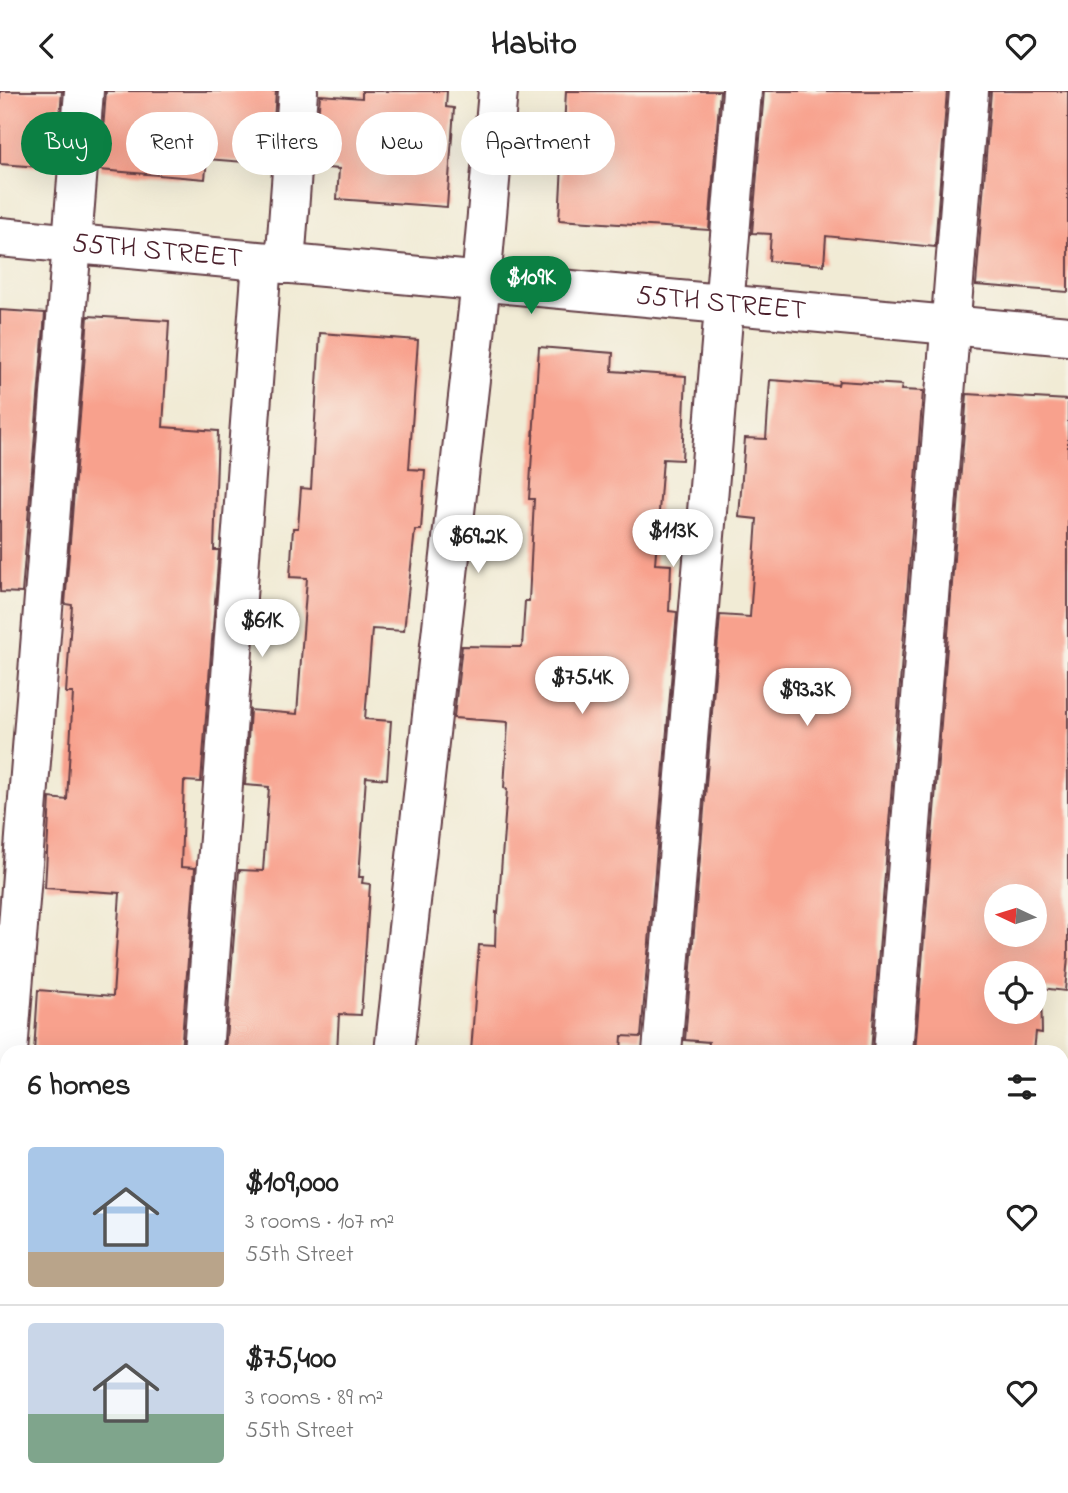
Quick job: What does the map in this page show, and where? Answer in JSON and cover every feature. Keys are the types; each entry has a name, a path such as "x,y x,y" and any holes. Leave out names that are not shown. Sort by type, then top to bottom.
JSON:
{"street":[{"path":"9,1045 84,91"},
{"path":"204,1045 262,262 285,264 298,91"},
{"path":"395,1045 481,282 498,91"},
{"path":"663,1045 742,91"},
{"path":"894,1045 969,91"},
{"name":"55TH STREET","path":"0,237 1068,336"}],"building":[{"path":"0,91 62,91 60,112 21,112 21,166 0,164"},
{"path":"106,91 276,91 275,112 232,112 232,161 218,160 218,112 126,112 126,172 112,171 112,112 104,112"},
{"path":"362,91 447,91 446,107 454,108 447,207 337,199 339,175 342,175 342,112 319,112 320,95 362,98"},
{"path":"566,91 720,91 709,230 559,220 561,175 615,175 615,112 565,112"},
{"path":"764,91 947,91 935,247 826,236 824,265 769,261 771,234 752,233"},
{"path":"991,91 1068,91 1068,292 976,285"},
{"path":"158,175 205,175 205,179"},
{"path":"0,310 45,313 22,593 0,592"},
{"path":"88,316 169,321 163,427 218,431 214,550 219,550 201,782 184,781 181,867 195,868 182,1045 34,1045 38,990 113,996 120,893 45,888 50,798 67,800 73,693 66,693 72,605 65,604"},
{"path":"320,333 418,340 409,469 425,470 421,530 415,530 404,631 372,629 365,719 391,721 387,779 366,777 359,877 363,877 362,883 370,884 361,1015 339,1014 337,1045 226,1045 239,870 263,871 269,787 245,785 250,710 297,714 307,578 290,577 293,528 298,528 301,488 311,489"},
{"path":"539,347 613,353 612,371 686,376 682,460 663,459 655,564 671,565 669,611 677,612 641,1037 622,1036 621,1045 472,1045 479,945 495,946 507,789 504,788 508,722 454,717 462,646 522,647 525,601 529,601 534,499 529,499"},
{"path":"770,380 838,385 839,381 902,385 901,390 923,391 872,1045 709,1045 709,1042 685,1040 720,615 750,617 757,519 739,517 745,438 766,439"},
{"path":"967,394 1068,400 1068,956 1065,991 1047,989 1047,961 984,961 984,1024 1042,1024 1042,1033 1036,1032 1035,1045 916,1045"}]}
